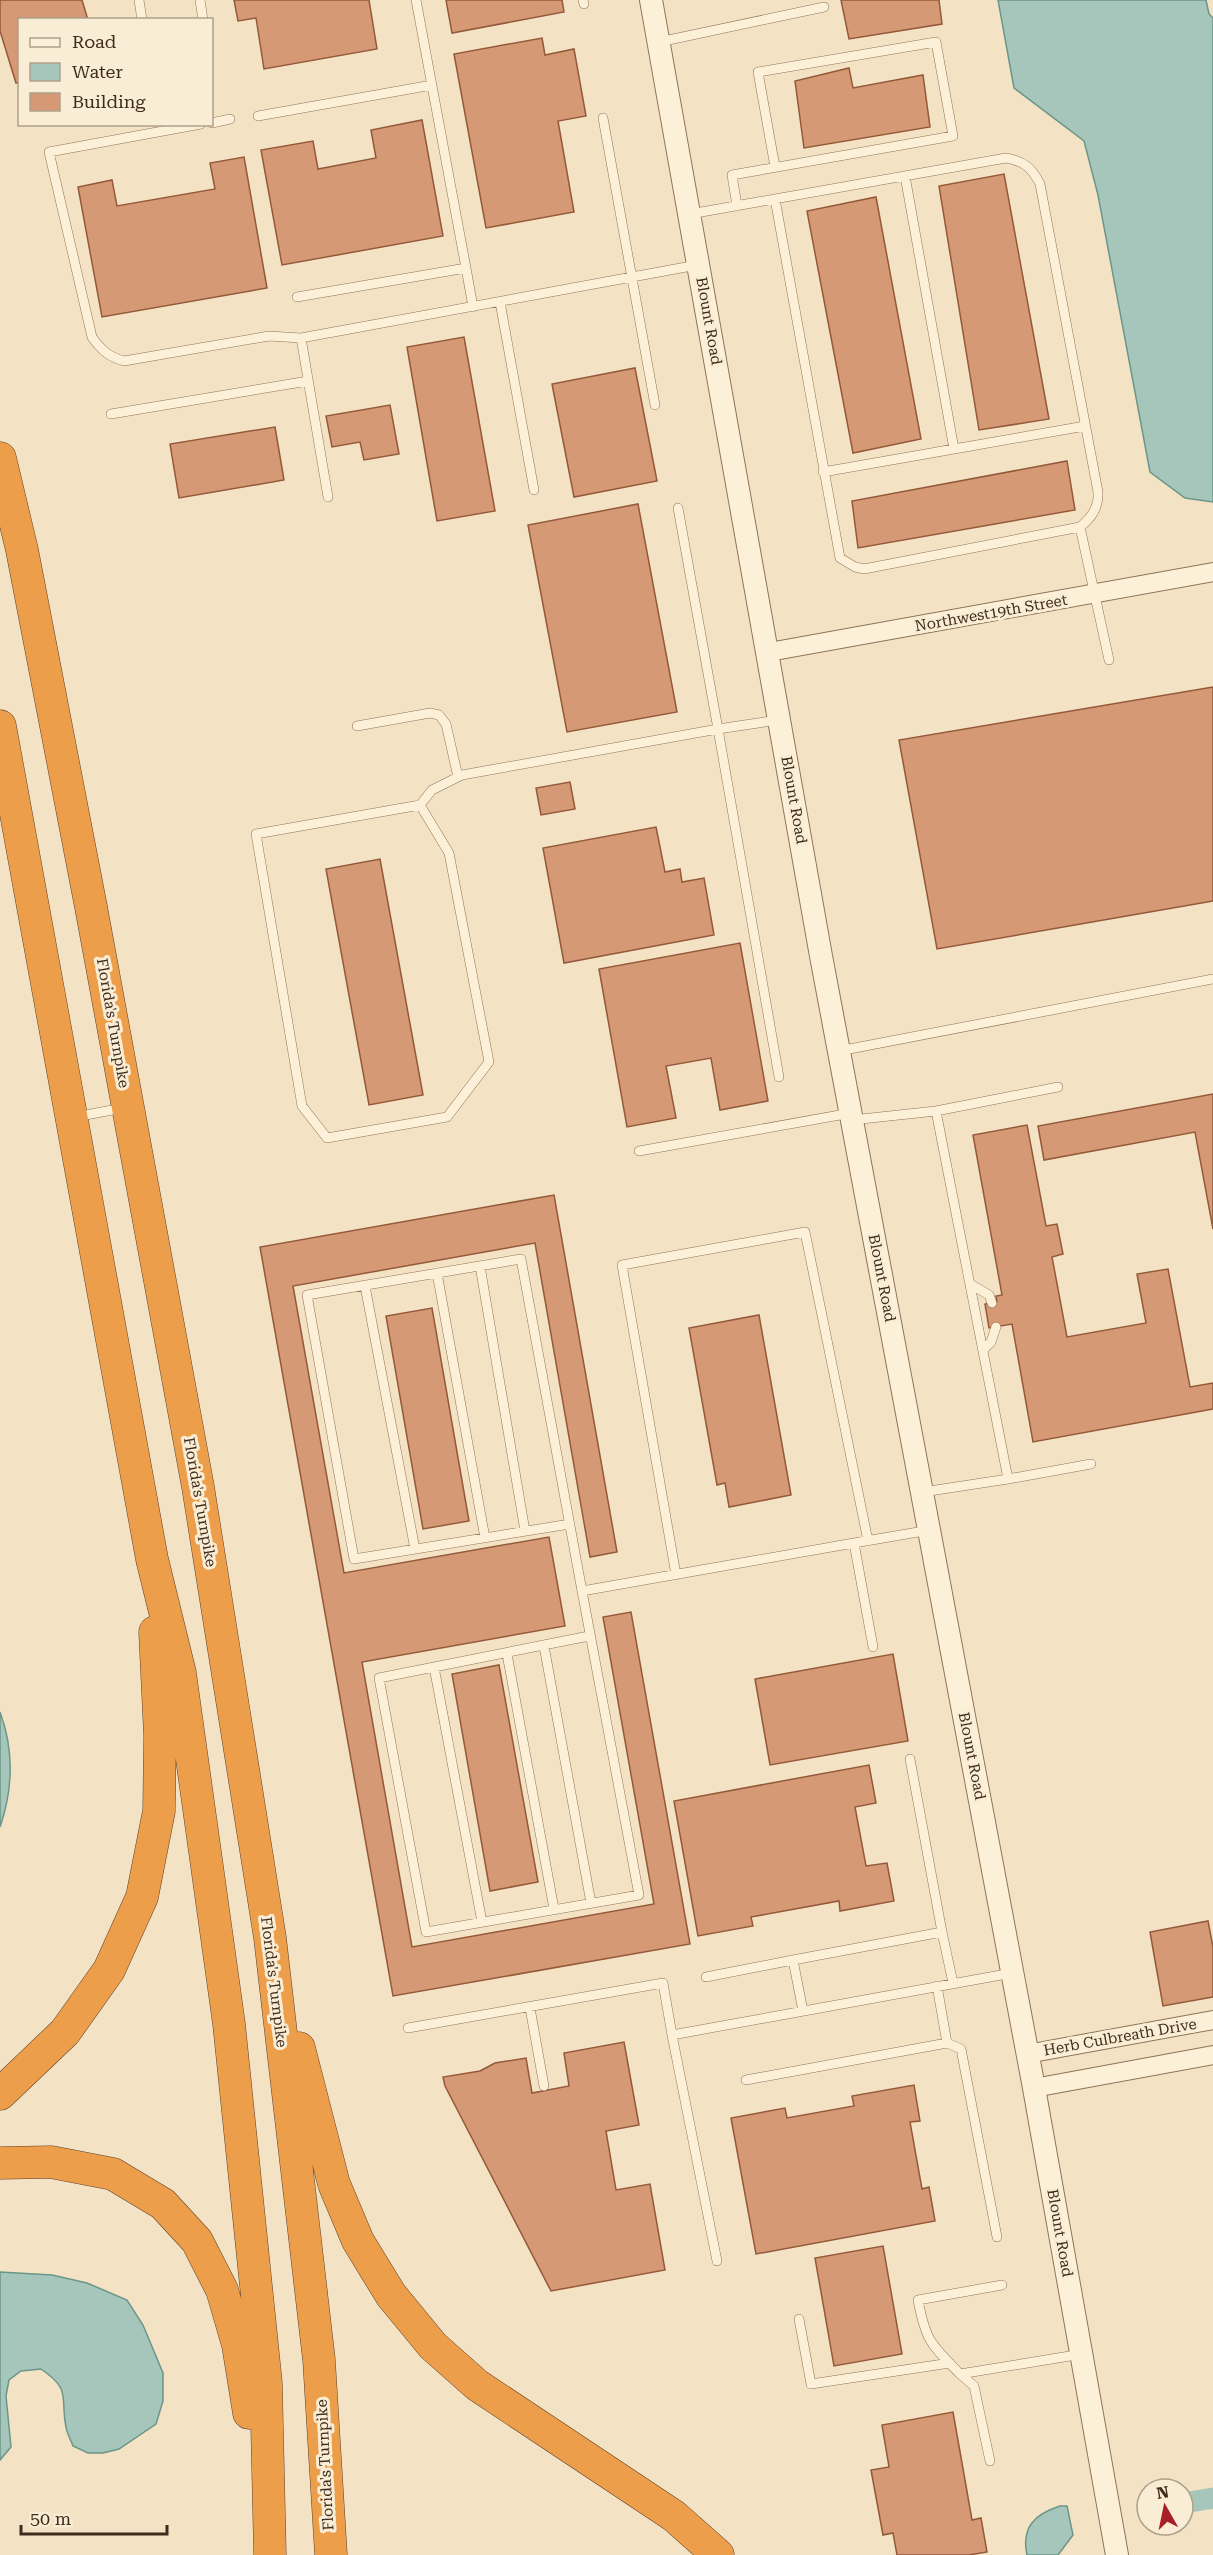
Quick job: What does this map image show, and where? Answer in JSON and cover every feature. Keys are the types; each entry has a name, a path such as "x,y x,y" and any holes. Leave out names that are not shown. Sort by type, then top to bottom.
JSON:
{"highway":[{"name":"Florida's Turnpike","path":"0,458 22,550 198,1487 270,1938 319,2360 331,2555"},
{"path":"0,726 152,1559 180,1673 229,2024 266,2383 270,2555"},
{"path":"0,2094 65,2032 109,1970 142,1897 159,1811 160,1736 152,1559"},
{"path":"270,1938 334,2184 358,2241 391,2295 433,2346 477,2385 674,2516 718,2555"},
{"path":"0,2163 51,2162 113,2174 163,2204 197,2241 222,2290 238,2345 269,2506"}],"street":[{"name":"Blount Road","path":"651,0 851,1117 1034,2088 1117,2555"},
{"name":"Northwest19th Street","path":"768,652 1213,572"},
{"name":"Herb Culbreath Drive","path":"1027,2054 1213,2020"},
{"path":"1034,2088 1213,2055"}],"lane":[{"path":"139,0 142,18"},
{"path":"200,0 203,18"},
{"path":"416,0 473,307"},
{"path":"659,42 824,7"},
{"path":"737,206 732,175 953,136 936,42 758,72 775,167"},
{"path":"258,116 432,85"},
{"path":"603,118 655,405"},
{"path":"213,123 230,119"},
{"path":"190,126 49,152 92,337 103,351 124,361 269,336 301,338 699,265"},
{"path":"690,214 1006,158 1024,163 1035,173 1040,184 1098,502 1092,516 1080,527 864,569 855,567 840,558 775,199"},
{"path":"905,176 954,449"},
{"path":"297,297 466,268"},
{"path":"500,302 534,490"},
{"path":"301,338 328,497"},
{"path":"111,414 308,381"},
{"path":"823,472 1085,426"},
{"path":"678,508 778,1077"},
{"path":"1080,527 1109,660"},
{"path":"357,726 430,713 439,715 446,724 458,777"},
{"path":"420,805 449,853 489,1062 447,1117 327,1138 302,1106 256,834 420,805 432,790 458,777 780,719"},
{"path":"839,1051 1213,979"},
{"path":"639,1151 851,1117 936,1111 1058,1087"},
{"path":"70,1118 128,1107"},
{"path":"936,1111 1008,1479"},
{"path":"676,1575 622,1265 805,1232 868,1541"},
{"path":"570,1524 354,1559 307,1295 521,1259 639,1894 426,1932 379,1678 590,1636"},
{"path":"480,1266 525,1531"},
{"path":"437,1273 485,1538"},
{"path":"970,1284 989,1294 992,1303"},
{"path":"365,1286 415,1550"},
{"path":"983,1350 991,1342 996,1327"},
{"path":"923,1492 1091,1464"},
{"path":"582,1591 930,1530"},
{"path":"854,1543 873,1647"},
{"path":"544,1646 591,1903"},
{"path":"507,1654 554,1909"},
{"path":"434,1667 482,1922"},
{"path":"910,1759 953,1983"},
{"path":"706,1977 942,1932"},
{"path":"793,1960 803,2011"},
{"path":"672,2035 1012,1973"},
{"path":"408,2028 663,1983 717,2261"},
{"path":"937,1986 947,2043"},
{"path":"530,2008 544,2086"},
{"path":"746,2080 947,2043 961,2049 997,2237"},
{"path":"990,2461 974,2386 933,2346 924,2331 918,2300 1002,2285"},
{"path":"798,2319 811,2384 950,2363"},
{"path":"960,2374 1082,2354"}],"water":[{"path":"998,0 1206,0 1209,14 1213,18 1213,502 1185,498 1150,472 1098,195 1084,141 1014,88"},
{"path":"0,1712 8,1741 10,1769 7,1798 0,1827"},
{"path":"0,2272 52,2275 87,2283 127,2300 143,2325 163,2373 163,2401 156,2424 119,2449 103,2453 88,2453 73,2446 64,2417 63,2395 57,2383 41,2369 21,2371 9,2380 6,2396 11,2447 0,2460"},
{"path":"1060,2506 1067,2506 1073,2535 1058,2555 1027,2555 1026,2537 1032,2523 1043,2513"}],"building":[{"path":"0,0 82,0 87,18 18,18 18,82 16,83 0,31"},
{"path":"234,0 369,0 377,49 264,69 256,18 238,21"},
{"path":"446,0 562,0 564,12 452,33"},
{"path":"841,0 939,0 942,24 849,39"},
{"path":"542,38 545,55 574,49 586,116 558,121 574,212 486,228 454,54"},
{"path":"849,68 853,88 923,75 930,127 804,148 795,81"},
{"path":"422,120 443,236 282,265 261,150 313,141 318,169 376,158 371,130"},
{"path":"244,157 267,288 102,317 78,187 112,180 117,206 215,189 210,163"},
{"path":"1004,174 1049,419 979,430 939,186"},
{"path":"876,197 921,439 853,453 807,211"},
{"path":"464,337 495,511 437,521 407,347"},
{"path":"635,368 657,481 574,497 552,384"},
{"path":"390,405 399,454 364,460 360,442 332,447 326,416"},
{"path":"275,427 284,480 179,498 170,444"},
{"path":"1067,461 1075,510 858,548 852,501"},
{"path":"638,504 677,712 567,732 528,525"},
{"path":"1213,687 1213,901 937,949 899,740"},
{"path":"570,782 575,809 541,815 536,788"},
{"path":"656,827 665,872 680,869 682,882 704,878 714,935 564,963 543,848"},
{"path":"380,859 423,1095 369,1105 326,869"},
{"path":"740,943 768,1101 720,1110 711,1058 666,1066 676,1118 627,1127 599,969"},
{"path":"1213,1094 1213,1229 1195,1132 1044,1160 1038,1126"},
{"path":"1027,1125 1046,1226 1057,1224 1063,1254 1052,1257 1067,1337 1146,1323 1137,1274 1168,1269 1190,1387 1213,1383 1213,1409 1033,1442 1012,1324 989,1328 985,1304 997,1302 996,1296 1002,1295 973,1135"},
{"path":"554,1195 617,1552 590,1557 535,1243 293,1286 344,1573 549,1537 565,1626 362,1662 412,1947 654,1904 603,1617 631,1612 690,1944 393,1996 260,1247"},
{"path":"432,1308 469,1521 423,1529 386,1316"},
{"path":"759,1315 791,1495 729,1507 725,1483 717,1485 689,1328"},
{"path":"893,1654 908,1741 770,1765 755,1679"},
{"path":"499,1665 538,1882 490,1891 452,1674"},
{"path":"869,1765 876,1803 855,1807 866,1866 887,1863 894,1901 840,1911 839,1901 751,1917 753,1926 698,1936 674,1801"},
{"path":"1208,1921 1213,1947 1213,1997 1163,2006 1150,1932"},
{"path":"624,2042 639,2125 606,2131 616,2190 650,2184 665,2270 551,2291 445,2086 443,2077 480,2071 495,2063 526,2058 532,2093 569,2086 564,2053"},
{"path":"914,2085 920,2121 910,2122 922,2189 929,2187 935,2221 756,2254 731,2118 785,2108 787,2118 854,2106 852,2096"},
{"path":"883,2246 902,2354 834,2366 815,2258"},
{"path":"953,2412 972,2520 981,2518 987,2552 969,2555 897,2555 893,2533 883,2535 871,2470 889,2467 882,2425"}],"waterway":[{"path":"1195,2501 1213,2498"}]}
